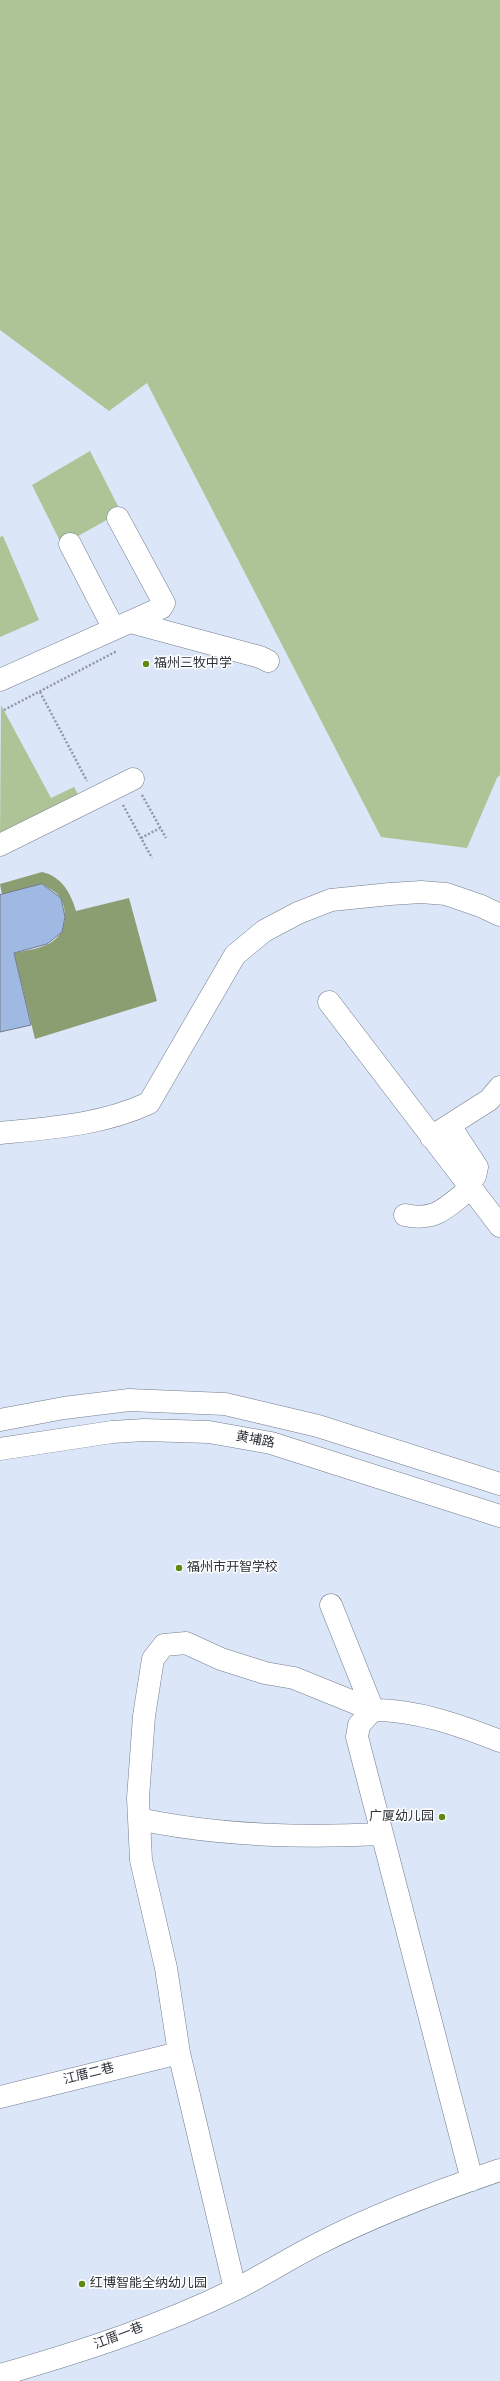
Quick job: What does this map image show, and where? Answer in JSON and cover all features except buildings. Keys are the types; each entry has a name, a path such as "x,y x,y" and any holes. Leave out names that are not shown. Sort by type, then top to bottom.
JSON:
{"street":[{"path":"0,680 122,634 161,608 164,603 118,518"},
{"path":"70,544 122,634"},
{"path":"122,634 260,657 268,662"},
{"path":"0,844 115,788"},
{"path":"0,1133 82,1124 111,1117 149,1103 235,955 264,931 315,905 345,898 434,892 460,898 500,915"},
{"path":"329,1002 500,1226"},
{"path":"431,1137 489,1100 500,1087"},
{"path":"405,1215 426,1218 434,1215 468,1186 475,1176 477,1168 450,1126"},
{"path":"0,1420 64,1408 129,1400 225,1404 318,1426 500,1484"},
{"name":"黄埔路","path":"0,1449 112,1432 150,1430 209,1432 271,1443 500,1516"},
{"path":"331,1605 373,1710"},
{"path":"235,2289 179,2053 166,1968 141,1860 139,1790 149,1682 153,1660 164,1645 186,1643 221,1659 265,1673 294,1678 373,1710 398,1710 460,1725 500,1741"},
{"path":"373,1710 359,1724 357,1737 472,2180"},
{"path":"139,1818 184,1829 271,1835 341,1836 381,1834"},
{"name":"江厝二巷","path":"0,2097 179,2053"},
{"name":"江厝一巷","path":"0,2375 99,2345 235,2289 318,2243 422,2198 500,2170"}],"path":[{"path":"4,710 40,692 122,634"},
{"path":"40,692 115,788 160,828 166,838"},
{"path":"115,788 152,858"},
{"path":"141,838 160,828"}],"shaded area":[{"path":"0,0 500,0 500,775 497,778 467,848 381,837 147,383 109,411 0,330"},
{"path":"90,451 121,512 62,545 32,485"},
{"path":"3,536 39,620 0,637 0,537"},
{"path":"1,705 51,798 74,787 80,798 0,840"},
{"path":"42,872 55,877 60,881 68,892 76,911 129,898 157,1001 35,1039 14,953 39,948 53,941 61,933 65,910 60,897 42,884 2,895 0,884"}],"place":[{"name":"福州三牧中学","path":"146,664"},
{"name":"福州市开智学校","path":"179,1568"},
{"name":"广厦幼儿园","path":"442,1817"},
{"name":"红博智能全纳幼儿园","path":"82,2284"}]}
